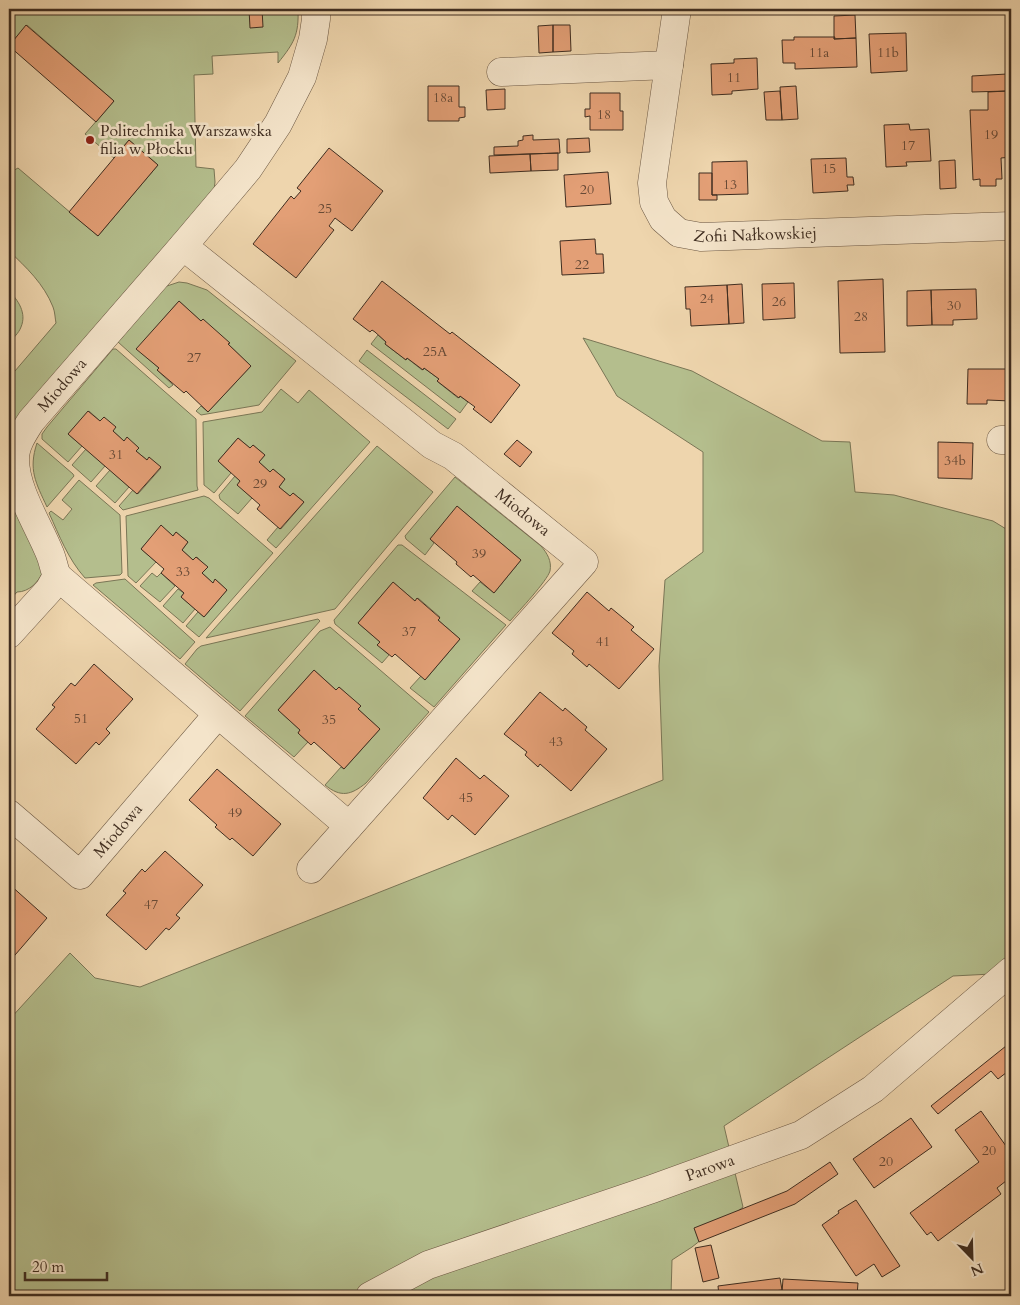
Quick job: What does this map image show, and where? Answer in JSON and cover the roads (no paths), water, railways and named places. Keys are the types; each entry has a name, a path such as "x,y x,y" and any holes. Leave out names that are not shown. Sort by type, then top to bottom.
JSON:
{"street":[{"name":"Miodowa","path":"56,576 50,554 26,502 18,478 14,458 20,438 31,421 248,169 278,124 302,77 313,39 316,9"},
{"name":"Zofii Nałkowskiej","path":"677,9 652,183 654,202 663,219 679,233 700,237 1011,226"},
{"path":"501,72 669,65"},
{"name":"Miodowa","path":"183,246 432,445 453,456 584,562 311,869"},
{"path":"9,634 50,590 56,576 349,826"},
{"name":"Miodowa","path":"9,814 80,875 218,714"},
{"name":"Parowa","path":"370,1296 428,1264 652,1189 801,1135 873,1089 1011,972"}],"place":[{"name":"Politechnika Warszawska filia w Płocku","path":"90,140"}]}
